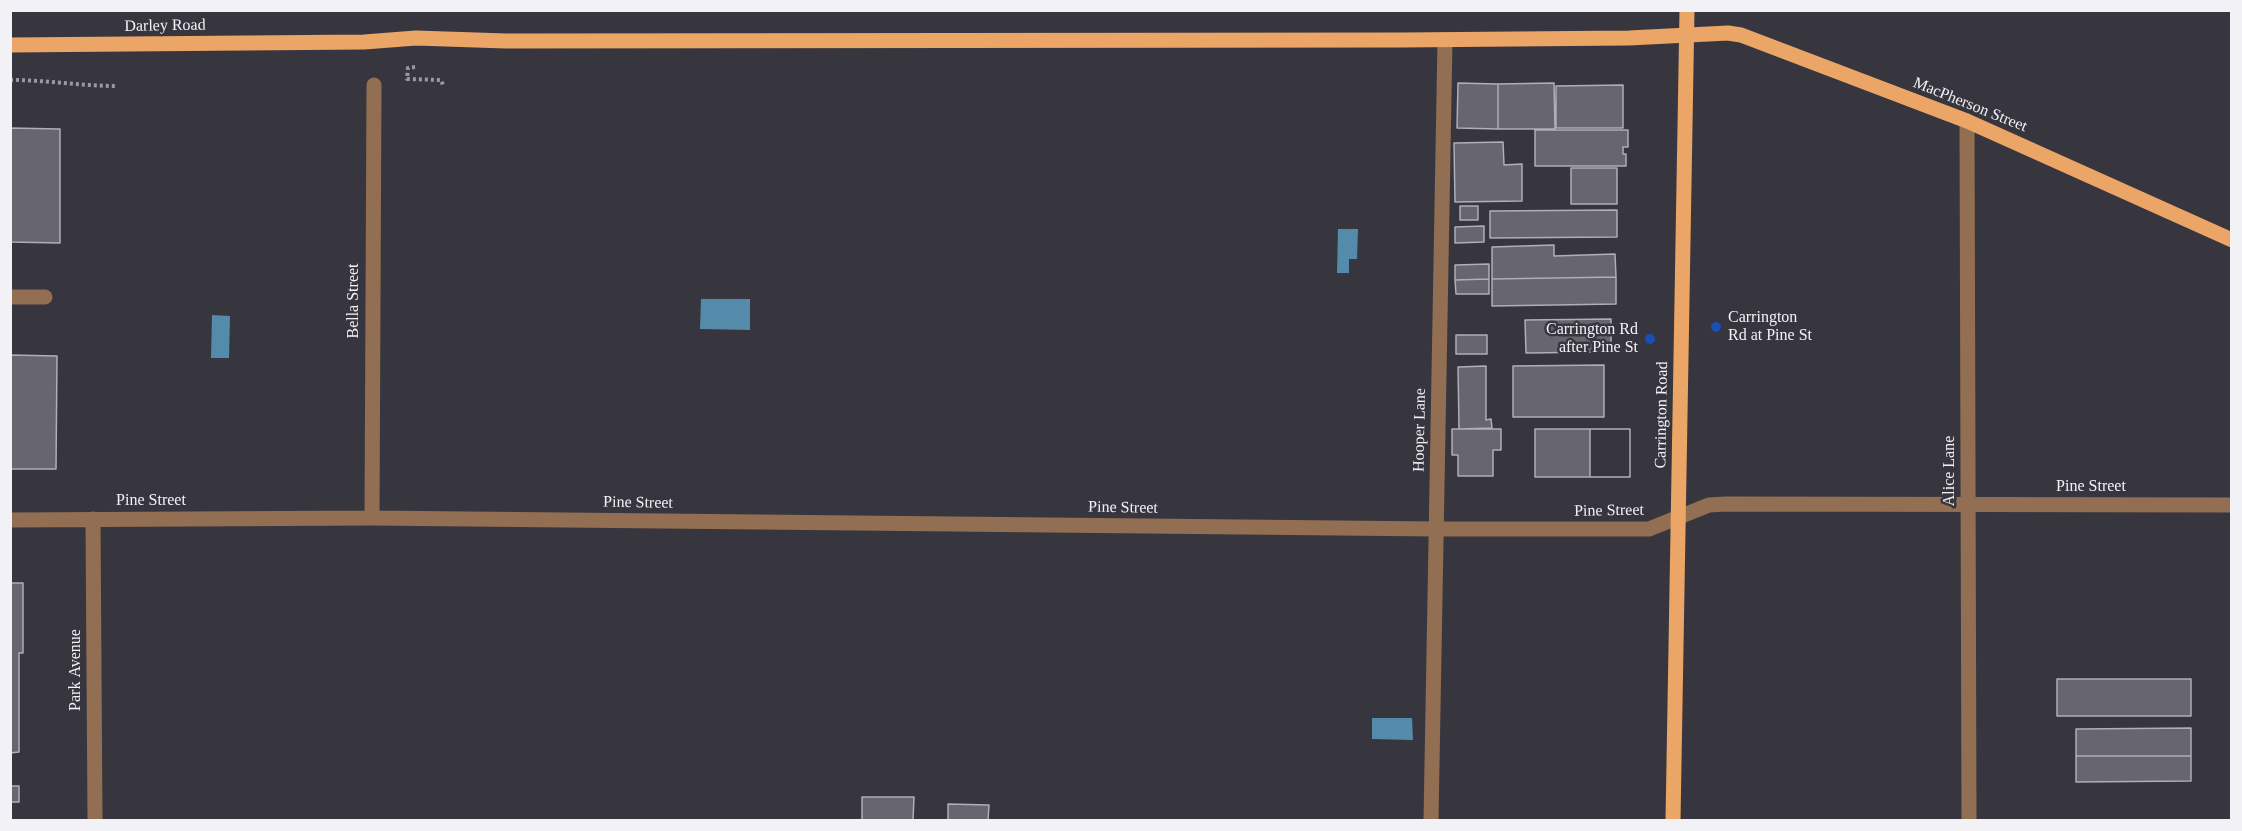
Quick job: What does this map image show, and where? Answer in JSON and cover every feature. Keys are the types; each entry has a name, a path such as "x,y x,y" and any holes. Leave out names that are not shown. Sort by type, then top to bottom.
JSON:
{"main road":[{"name":"Carrington Road","path":"1673,820 1687,10"},
{"name":"Darley Road","path":"10,45 364,42 416,38 506,41 1445,40 1629,38 1687,34"},
{"name":"MacPherson Street","path":"1687,34 1741,35 1967,122 2232,240"}],"street":[{"name":"Hooper Lane","path":"1431,820 1445,40"},
{"name":"Bella Street","path":"372,518 374,85"},
{"name":"Alice Lane","path":"1967,122 1969,820"},
{"path":"10,297 45,297"},
{"name":"Pine Street","path":"10,520 372,518 1436,530 1649,529 1709,506 1725,504 2232,505"},
{"name":"Park Avenue","path":"93,519 95,820"}],"path":[{"path":"415,67 408,68 407,79 441,80 443,85"},
{"path":"10,80 117,86"}],"water":[{"path":"1338,229 1358,229 1357,259 1349,259 1349,273 1337,273"},
{"path":"701,299 750,299 750,330 700,329"},
{"path":"212,315 230,316 229,358 211,358"},
{"path":"1372,718 1412,718 1413,740 1372,739"}],"building":[{"path":"1458,83 1498,84 1498,129 1457,128"},
{"path":"1554,83 1555,129 1498,129 1498,84"},
{"path":"1623,85 1623,128 1556,128 1556,86"},
{"path":"10,128 60,129 60,243 10,242"},
{"path":"1535,130 1628,130 1628,147 1623,147 1623,154 1626,154 1626,166 1535,166"},
{"path":"1503,142 1504,165 1522,164 1522,201 1455,202 1454,143"},
{"path":"1571,168 1617,168 1617,204 1571,204"},
{"path":"1460,206 1478,206 1478,220 1460,220"},
{"path":"1617,210 1617,237 1490,238 1490,211"},
{"path":"1484,226 1484,242 1455,243 1455,227"},
{"path":"1554,245 1554,256 1615,254 1616,277 1492,279 1492,247"},
{"path":"1489,264 1489,279 1455,280 1455,265"},
{"path":"1616,277 1616,304 1492,306 1492,279"},
{"path":"1489,279 1489,294 1456,294 1455,280"},
{"path":"1611,319 1611,352 1526,353 1525,320"},
{"path":"1456,335 1487,335 1487,354 1456,354"},
{"path":"10,355 57,356 56,469 10,469"},
{"path":"1604,365 1604,417 1513,417 1513,366"},
{"path":"1486,366 1486,420 1491,419 1492,428 1459,429 1458,367"},
{"path":"1452,429 1501,429 1501,450 1493,450 1493,476 1458,476 1458,455 1452,455"},
{"path":"1535,429 1630,429 1630,477 1535,477"},
{"path":"1590,429 1630,429 1630,477 1590,477"},
{"path":"10,583 23,583 23,653 19,653 19,752 10,753"},
{"path":"2057,679 2191,679 2191,716 2057,716"},
{"path":"2191,728 2191,756 2076,756 2076,729"},
{"path":"2076,756 2191,756 2191,781 2076,782"},
{"path":"10,786 19,786 19,802 10,802"},
{"path":"862,797 914,797 913,820 862,820"},
{"path":"948,804 989,805 988,820 948,820"}],"place":[{"name":"Carrington Rd at Pine St","path":"1716,327"},
{"name":"Carrington Rd after Pine St","path":"1650,339"}]}
